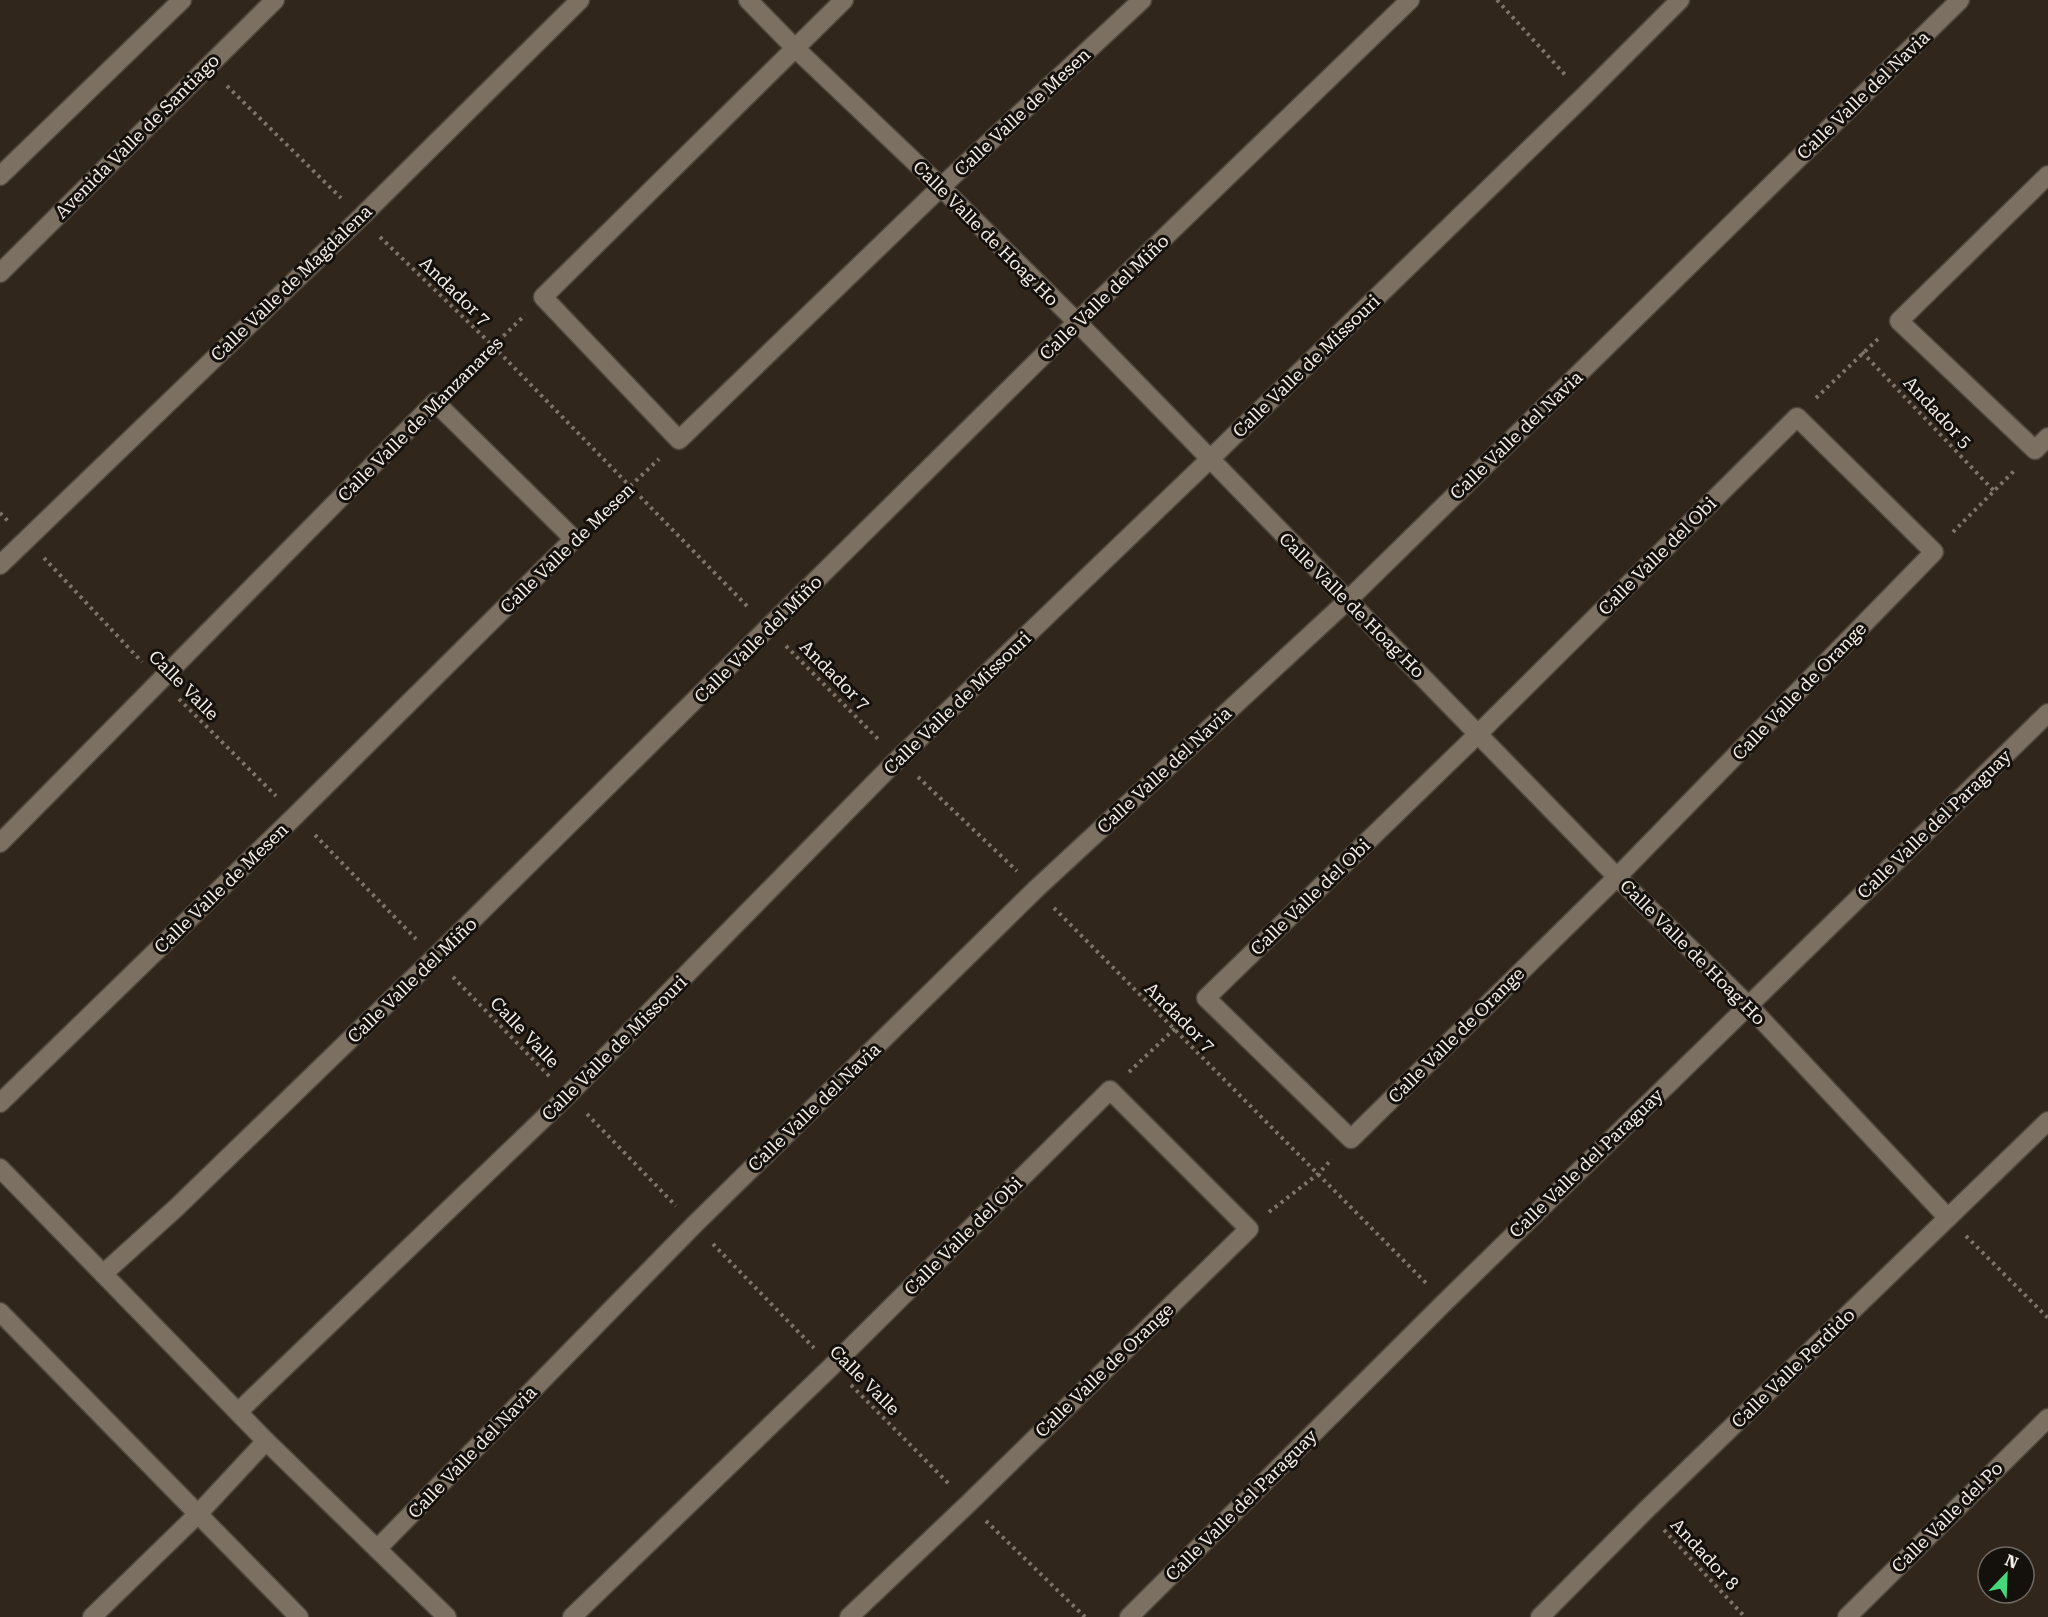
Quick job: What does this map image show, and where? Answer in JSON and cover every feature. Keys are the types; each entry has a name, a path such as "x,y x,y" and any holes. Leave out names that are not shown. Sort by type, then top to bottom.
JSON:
{"street":[{"path":"0,176 182,0"},
{"name":"Avenida Valle de Santiago","path":"0,273 275,0"},
{"name":"Calle Valle de Magdalena","path":"0,565 360,218 580,0"},
{"name":"Calle Valle de Hoag Ho","path":"748,0 1077,322 1617,877 1748,1005 1948,1218"},
{"path":"679,440 543,297 844,0"},
{"name":"Calle Valle de Mesen","path":"679,440 941,187 1142,0"},
{"name":"Calle Valle del Miño","path":"103,1274 185,1200 434,958 1077,322 1410,0"},
{"name":"Calle Valle de Missouri","path":"238,1412 568,1095 898,759 1584,96 1680,0"},
{"name":"Calle Valle del Navia","path":"377,1549 694,1225 1036,889 1347,601 1960,0"},
{"path":"2042,443 1899,321 2048,175"},
{"path":"435,402 574,539"},
{"name":"Calle Valle de Manzanares","path":"0,843 435,402"},
{"path":"1797,417 1934,552"},
{"name":"Calle Valle del Obi","path":"1206,998 1479,733 1797,417"},
{"name":"Calle Valle de Mesen","path":"0,1103 296,815 574,539"},
{"name":"Calle Valle de Orange","path":"1351,1139 1617,877 1934,552"},
{"name":"Calle Valle del Paraguay","path":"1129,1617 1445,1302 2048,713"},
{"path":"1206,998 1351,1139"},
{"path":"1110,1090 1249,1229"},
{"name":"Calle Valle del Obi","path":"572,1617 832,1366 1110,1090"},
{"name":"Calle Valle Perdido","path":"1540,1617 1646,1510 2048,1121"},
{"path":"0,1168 266,1441 447,1617"},
{"name":"Calle Valle de Orange","path":"849,1617 1249,1229"},
{"path":"0,1312 299,1617"},
{"name":"Calle Valle del Po","path":"1847,1617 2048,1418"},
{"path":"92,1617 199,1513 266,1441"}],"path":[{"path":"1497,0 1584,96"},
{"name":"Andador 7","path":"207,66 493,346 898,759 1036,889 1445,1302"},
{"name":"Calle Valle de Manzanares","path":"435,402 543,297"},
{"path":"1797,417 1862,352 1899,321"},
{"name":"Andador 5","path":"1862,352 1994,491"},
{"name":"Calle Valle de Mesen","path":"574,539 679,440"},
{"path":"1934,552 2042,443"},
{"name":"Calle Valle","path":"0,513 159,680 296,815 832,1366 968,1504 1086,1617"},
{"path":"1110,1090 1206,998"},
{"path":"1249,1229 1318,1173 1351,1139"},
{"path":"1948,1218 2048,1318"},
{"name":"Andador 8","path":"1646,1510 1745,1617"}]}
